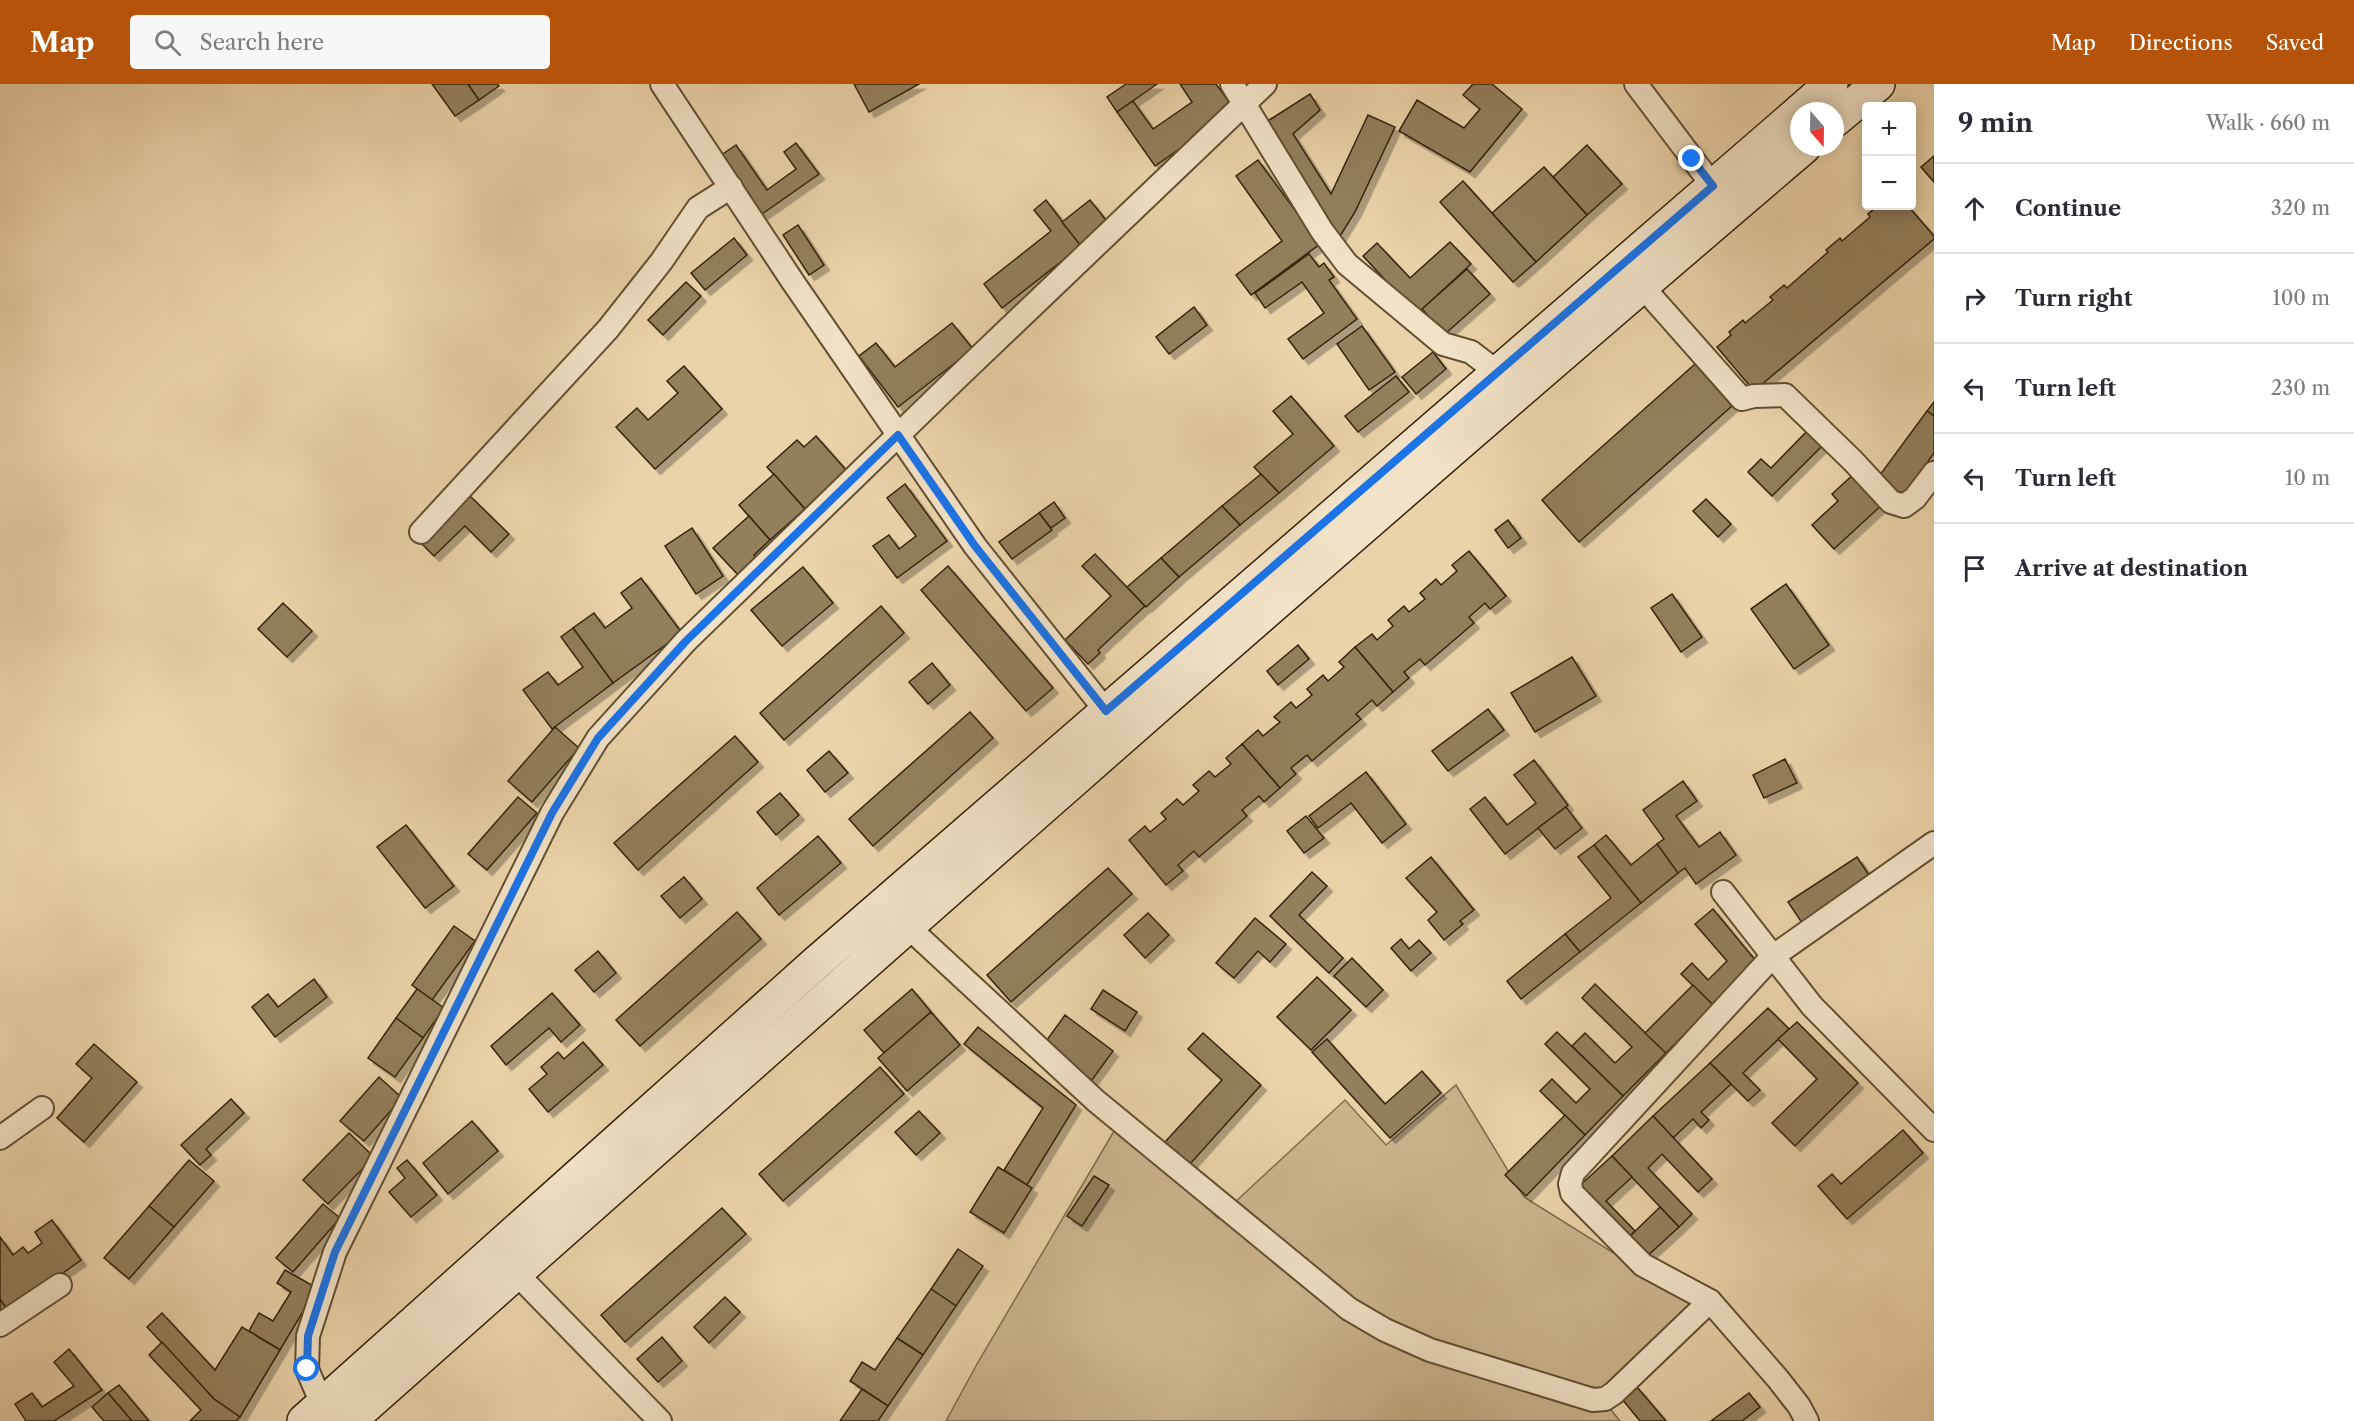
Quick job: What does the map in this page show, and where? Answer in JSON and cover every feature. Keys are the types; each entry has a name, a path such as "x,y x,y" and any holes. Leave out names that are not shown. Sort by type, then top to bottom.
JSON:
{"main road":[{"path":"1810,102 1831,84"},
{"path":"1844,112 1878,84"},
{"path":"322,1415 807,971 1790,119"},
{"path":"349,1421 907,926 1794,156"}],"street":[{"path":"662,84 975,546 1106,711"},
{"path":"1232,84 1322,231 1347,264 1443,344 1471,352 1497,372"},
{"path":"322,1415 307,1369 308,1336 335,1252 552,813 598,738 686,641 1265,84"},
{"path":"1636,84 1713,186"},
{"path":"421,532 608,328 661,262 698,208 731,187"},
{"path":"1642,286 1742,399 1754,396 1785,395 1853,461 1891,502 1904,506 1915,498 1934,473"},
{"path":"1807,1421 1778,1379 1710,1301 1643,1265 1572,1192 1570,1184 1573,1173 1772,957 1934,843"},
{"path":"1723,892 1812,1006 1934,1130"},
{"path":"907,926 1096,1101 1349,1309 1385,1330 1430,1350 1593,1400 1605,1399 1710,1301"},
{"path":"0,1138 42,1108"},
{"path":"516,1273 660,1421"},
{"path":"0,1325 60,1285"}],"shaded area":[{"path":"1456,1085 1524,1197 1697,1305 1611,1410 1620,1421 946,1421 1117,1126 1218,1218 1345,1100 1386,1145"}],"building":[{"path":"432,84 468,84 479,100 455,116"},
{"path":"468,84 497,84 499,86 479,100"},
{"path":"854,84 919,84 869,112"},
{"path":"1126,84 1157,84 1117,112 1107,97"},
{"path":"1180,84 1216,84 1235,110 1155,166 1117,112 1133,101 1153,129 1192,102"},
{"path":"1473,84 1492,84 1522,109 1470,172 1399,131 1417,100 1464,128 1480,109 1463,95"},
{"path":"1310,94 1320,110 1293,134 1331,194 1368,115 1395,127 1355,212 1337,241 1263,124"},
{"path":"796,143 819,174 762,214 720,156 736,145 767,190 796,169 784,152"},
{"path":"1587,145 1622,184 1587,215 1553,177"},
{"path":"1934,156 1934,182 1921,167"},
{"path":"1258,160 1320,244 1251,295 1236,275 1282,241 1236,176"},
{"path":"1544,167 1587,215 1536,262 1492,213"},
{"path":"1463,181 1536,262 1513,282 1440,202"},
{"path":"1046,200 1081,246 1002,308 984,284 1051,231 1034,210"},
{"path":"1090,200 1109,224 1081,246 1062,222"},
{"path":"1873,210 1911,210 1934,236 1934,239 1754,391 1717,347 1743,320 1745,323 1773,300 1770,297 1784,285 1787,288 1828,252 1826,250 1840,238 1842,241 1870,217 1868,214"},
{"path":"798,225 824,265 809,275 783,235"},
{"path":"734,238 747,255 705,290 691,273"},
{"path":"1450,242 1471,264 1417,314 1363,256 1377,243 1410,278"},
{"path":"1309,254 1319,267 1324,263 1334,277 1329,280 1357,319 1303,359 1288,339 1324,313 1302,282 1265,308 1255,293"},
{"path":"1467,269 1490,294 1445,334 1422,309"},
{"path":"686,282 701,296 663,335 648,320"},
{"path":"1194,307 1207,325 1169,354 1156,337"},
{"path":"952,323 973,349 898,407 859,356 876,343 895,367"},
{"path":"1362,326 1395,372 1369,390 1337,344"},
{"path":"1433,352 1446,369 1416,394 1402,377"},
{"path":"1695,364 1732,406 1579,542 1542,500"},
{"path":"684,366 722,409 655,469 616,427 637,408 648,420 678,393 667,381"},
{"path":"1396,376 1409,392 1358,432 1345,416"},
{"path":"1291,396 1334,446 1279,493 1254,467 1293,434 1273,411"},
{"path":"1934,402 1934,416 1927,411"},
{"path":"1927,411 1934,416 1934,453 1902,497 1877,479"},
{"path":"1807,431 1822,446 1772,496 1748,472 1761,459 1771,468"},
{"path":"816,436 847,471 805,509 767,467 797,440 804,447"},
{"path":"1857,471 1885,502 1834,549 1812,525 1838,501 1832,494"},
{"path":"774,474 805,509 770,540 739,505"},
{"path":"1261,474 1279,493 1240,525 1222,506"},
{"path":"905,484 947,541 897,578 873,546 889,535 899,549 916,536 887,498"},
{"path":"469,495 509,534 491,552 465,526 434,556 421,543"},
{"path":"1706,499 1731,524 1718,537 1693,511"},
{"path":"1054,502 1065,518 1051,528 1039,513"},
{"path":"1222,506 1240,525 1179,577 1161,558"},
{"path":"1039,513 1052,530 1012,559 999,542"},
{"path":"749,516 770,540 754,555 758,559 739,576 713,548"},
{"path":"1508,520 1521,538 1508,548 1495,530"},
{"path":"692,528 723,576 696,594 665,546"},
{"path":"1469,551 1506,596 1490,609 1485,603 1469,617 1474,623 1425,665 1420,659 1404,672 1409,678 1393,692 1355,647 1372,634 1377,640 1393,626 1388,620 1404,606 1409,612 1425,599 1420,593 1436,579 1441,585 1457,571 1452,565"},
{"path":"1095,554 1145,606 1098,650 1100,653 1088,664 1065,640 1111,596 1082,566"},
{"path":"1161,558 1179,577 1146,607 1127,587"},
{"path":"948,566 1053,688 1026,711 921,590"},
{"path":"803,567 833,603 782,646 751,610"},
{"path":"641,578 682,633 613,683 573,628 594,613 605,628 632,608 621,593"},
{"path":"1786,584 1829,645 1794,669 1751,609"},
{"path":"1672,594 1702,637 1681,652 1651,608"},
{"path":"283,603 312,631 287,657 258,629"},
{"path":"881,606 904,633 784,740 760,713"},
{"path":"573,628 613,683 552,729 523,690 548,672 558,685 583,667 561,637"},
{"path":"1298,645 1309,659 1278,685 1267,671"},
{"path":"1355,647 1393,692 1377,706 1372,700 1356,714 1361,719 1312,761 1307,755 1291,768 1296,774 1280,788 1242,744 1258,730 1263,736 1280,722 1274,717 1291,702 1296,708 1312,695 1307,689 1323,675 1328,681 1344,667 1339,662"},
{"path":"1572,657 1596,696 1535,732 1511,693"},
{"path":"932,663 950,685 928,704 909,682"},
{"path":"1488,709 1504,730 1448,771 1432,751"},
{"path":"970,712 993,738 873,846 849,819"},
{"path":"555,727 579,748 532,802 508,781"},
{"path":"735,736 758,762 638,870 614,843"},
{"path":"1242,744 1280,788 1264,802 1259,796 1242,810 1247,816 1199,857 1194,851 1178,865 1183,871 1166,885 1129,840 1145,826 1150,832 1166,819 1161,813 1177,799 1183,805 1199,791 1193,785 1209,771 1215,777 1231,764 1226,758"},
{"path":"829,751 848,773 825,792 807,770"},
{"path":"1785,759 1797,783 1764,798 1753,775"},
{"path":"1534,760 1568,805 1505,854 1470,809 1485,797 1507,825 1536,803 1514,775"},
{"path":"1366,772 1406,824 1382,843 1351,803 1318,828 1309,816"},
{"path":"1683,781 1697,801 1676,816 1699,847 1720,832 1736,855 1696,884 1685,868 1678,873 1657,844 1664,839 1643,810"},
{"path":"780,793 799,815 776,835 757,812"},
{"path":"518,797 537,813 487,870 468,854"},
{"path":"1566,807 1582,828 1555,849 1538,828"},
{"path":"1306,816 1324,838 1304,853 1287,831"},
{"path":"406,825 454,886 425,908 377,847"},
{"path":"1606,835 1631,865 1657,844 1678,873 1641,903 1594,845"},
{"path":"818,836 841,863 779,915 757,888"},
{"path":"1594,845 1641,903 1580,952 1565,934 1611,898 1578,857"},
{"path":"1431,857 1474,910 1460,921 1463,924 1444,940 1428,920 1437,912 1406,878"},
{"path":"1857,857 1873,881 1804,926 1788,902"},
{"path":"1108,868 1132,894 1011,1002 987,975"},
{"path":"1312,872 1327,886 1299,915 1343,958 1329,973 1270,916"},
{"path":"684,877 702,899 680,918 661,896"},
{"path":"1713,909 1756,961 1713,1005 1681,974 1692,963 1708,980 1727,961 1695,924"},
{"path":"737,912 761,939 640,1046 616,1020"},
{"path":"1148,913 1169,935 1145,958 1124,935"},
{"path":"1255,918 1286,944 1270,962 1258,951 1234,978 1216,963"},
{"path":"454,926 475,941 432,1000 412,985"},
{"path":"1565,934 1580,952 1521,999 1507,981"},
{"path":"1401,939 1409,949 1419,940 1431,953 1411,971 1391,948"},
{"path":"598,951 616,973 594,992 575,970"},
{"path":"1352,958 1383,990 1366,1007 1334,976"},
{"path":"1317,977 1351,1010 1311,1050 1277,1017"},
{"path":"314,979 327,997 275,1037 252,1007 268,994 278,1007"},
{"path":"1595,984 1666,1053 1623,1096 1572,1046 1585,1033 1615,1063 1632,1047 1582,998"},
{"path":"1693,985 1713,1005 1666,1053 1645,1033"},
{"path":"417,989 444,1008 423,1038 396,1018"},
{"path":"912,989 931,1012 884,1053 864,1030"},
{"path":"1103,990 1137,1012 1125,1031 1091,1009"},
{"path":"552,993 580,1025 561,1042 549,1028 506,1065 491,1046"},
{"path":"1768,1008 1789,1029 1743,1073 1760,1090 1748,1101 1710,1063"},
{"path":"931,1012 960,1045 907,1091 878,1058"},
{"path":"1065,1015 1113,1051 1092,1080 1044,1044"},
{"path":"396,1018 423,1038 395,1077 368,1058"},
{"path":"1797,1022 1858,1083 1795,1146 1772,1123 1817,1079 1778,1039"},
{"path":"978,1027 1076,1105 1027,1185 1004,1170 1043,1108 964,1044"},
{"path":"1557,1032 1623,1096 1585,1135 1540,1091 1552,1079 1576,1103 1590,1089 1545,1044"},
{"path":"1203,1033 1261,1085 1190,1164 1165,1142 1222,1080 1188,1049"},
{"path":"1327,1039 1385,1104 1422,1071 1441,1093 1390,1138 1312,1052"},
{"path":"583,1042 603,1065 548,1112 529,1089 547,1074 541,1067 558,1052 564,1059"},
{"path":"94,1044 137,1082 84,1142 57,1118 92,1078 76,1064"},
{"path":"1710,1063 1731,1084 1701,1112 1709,1120 1701,1128 1693,1119 1673,1138 1653,1116"},
{"path":"880,1067 904,1094 783,1201 759,1174"},
{"path":"379,1077 402,1098 364,1141 340,1121"},
{"path":"231,1099 244,1113 206,1149 211,1155 200,1165 181,1145"},
{"path":"919,1111 940,1133 916,1155 895,1132"},
{"path":"1565,1115 1585,1135 1526,1196 1505,1175"},
{"path":"1653,1116 1712,1179 1698,1192 1662,1154 1648,1168 1692,1214 1679,1227 1612,1156"},
{"path":"472,1121 498,1151 448,1194 423,1163"},
{"path":"1903,1130 1923,1153 1847,1219 1818,1186 1832,1174 1841,1184"},
{"path":"349,1133 374,1157 328,1204 303,1180"},
{"path":"1612,1156 1632,1177 1606,1201 1635,1231 1625,1241 1576,1189"},
{"path":"189,1160 214,1181 174,1227 149,1206"},
{"path":"407,1160 437,1195 411,1217 389,1192 405,1178 397,1168"},
{"path":"998,1167 1032,1188 1004,1233 970,1212"},
{"path":"1094,1176 1109,1185 1082,1226 1067,1216"},
{"path":"323,1204 340,1218 293,1272 276,1258"},
{"path":"149,1206 174,1227 129,1279 104,1258"},
{"path":"1660,1207 1679,1227 1643,1260 1625,1241"},
{"path":"722,1208 746,1234 625,1342 601,1315"},
{"path":"52,1220 81,1260 9,1312 0,1299 0,1237 13,1255 23,1247 28,1253 42,1243 35,1232"},
{"path":"958,1249 983,1266 956,1306 931,1289"},
{"path":"285,1270 317,1288 280,1350 249,1331 259,1313 273,1321 291,1292 277,1283"},
{"path":"931,1289 956,1306 923,1355 897,1338"},
{"path":"725,1297 740,1312 709,1343 694,1327"},
{"path":"0,1299 9,1312 0,1318"},
{"path":"162,1313 215,1370 242,1327 280,1350 240,1417 214,1399 147,1327"},
{"path":"662,1337 682,1361 658,1382 637,1359"},
{"path":"897,1338 923,1355 888,1406 850,1381 862,1362 875,1370"},
{"path":"162,1342 214,1399 240,1417 236,1421 190,1421 201,1410 149,1355"},
{"path":"69,1349 102,1390 54,1421 26,1421 15,1404 32,1393 42,1407 74,1386 54,1362"},
{"path":"119,1385 149,1421 132,1421 108,1393"},
{"path":"1637,1387 1666,1421 1640,1421 1622,1399"},
{"path":"862,1389 888,1406 878,1421 840,1421"},
{"path":"108,1393 132,1421 104,1421 92,1407"},
{"path":"1749,1393 1760,1407 1742,1421 1711,1421"}],"route":[{"path":"307,1369 308,1336 335,1252 552,813 598,738 686,641 898,435 975,546 1106,711 1713,186 1692,159"}]}
